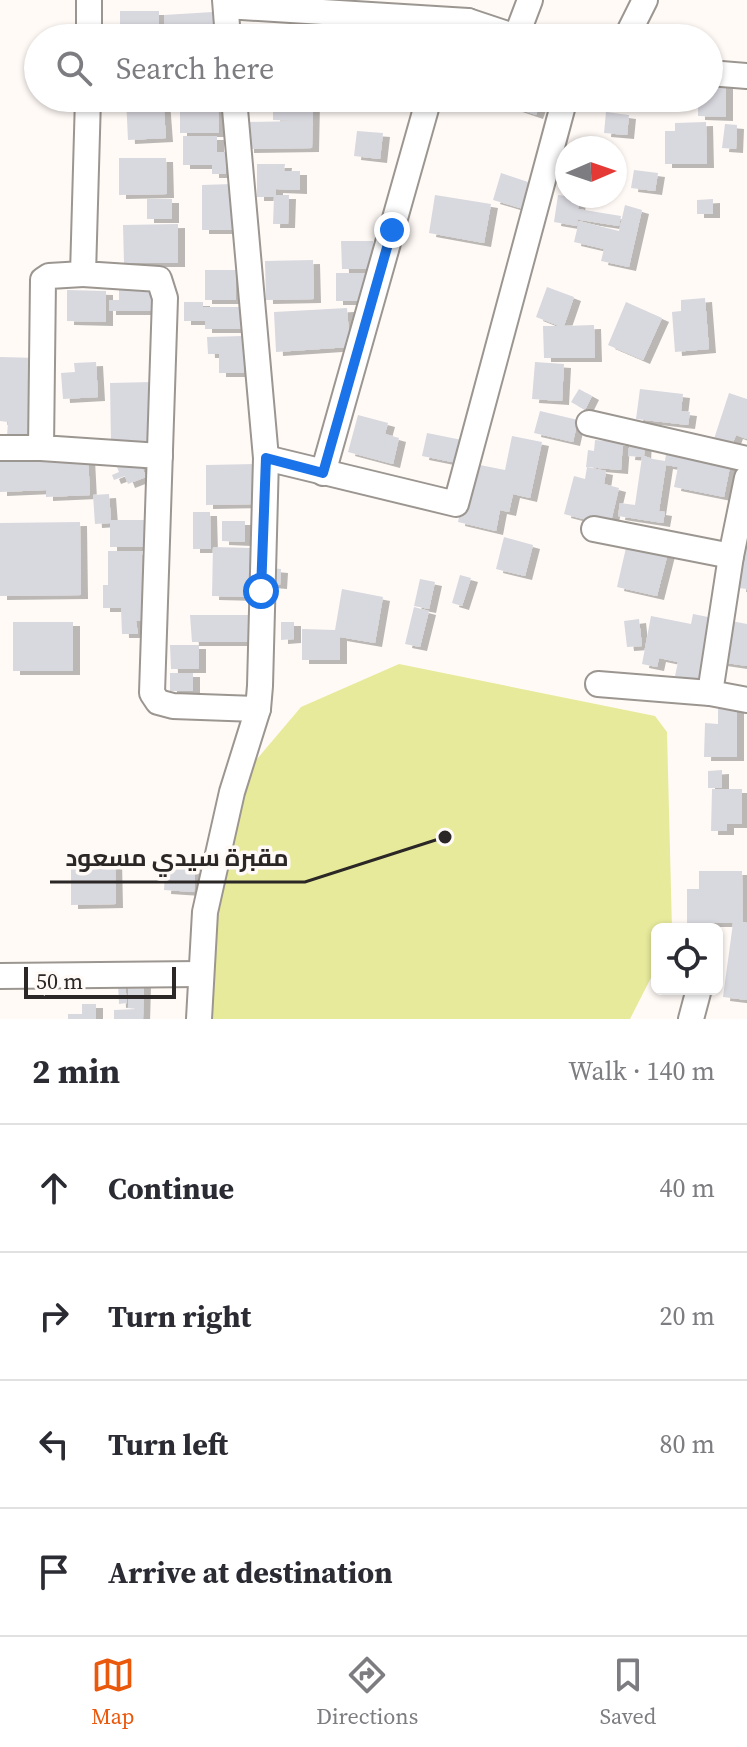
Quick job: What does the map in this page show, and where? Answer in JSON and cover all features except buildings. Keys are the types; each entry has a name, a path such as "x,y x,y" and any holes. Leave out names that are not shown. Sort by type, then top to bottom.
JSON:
{"street":[{"path":"89,0 89,24"},
{"path":"522,24 530,0"},
{"path":"633,24 645,0"},
{"path":"227,24 225,3 477,24"},
{"path":"462,24 468,21"},
{"path":"723,74 747,76"},
{"path":"83,274 88,112"},
{"path":"199,1019 205,912 232,792 258,709 266,458 235,112"},
{"path":"323,473 425,112"},
{"path":"266,458 456,504 561,112"},
{"path":"41,448 43,280 49,276 83,274 159,279 165,298 152,693 158,702 173,706 258,709"},
{"path":"589,423 747,459"},
{"path":"0,448 160,456"},
{"path":"710,693 731,556 747,478"},
{"path":"594,529 731,556"},
{"path":"598,684 710,693 747,700"},
{"path":"0,976 200,974"},
{"path":"691,1019 697,995"}],"green space":[{"path":"399,664 655,716 667,732 672,923 651,923 651,978 630,1019 194,1019 234,786 301,707"}],"place":[{"name":"مقبرة سيدي مسعود","path":"445,837"}],"route":[{"path":"261,591 266,458 323,473 392,230"}]}
